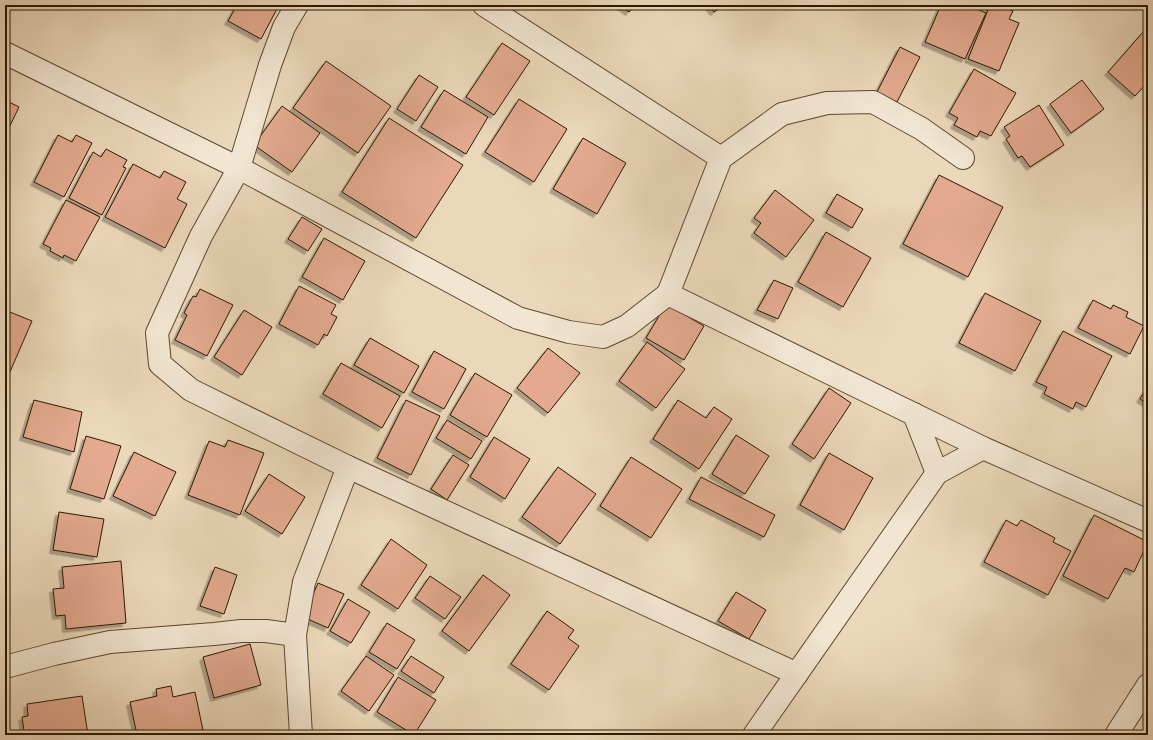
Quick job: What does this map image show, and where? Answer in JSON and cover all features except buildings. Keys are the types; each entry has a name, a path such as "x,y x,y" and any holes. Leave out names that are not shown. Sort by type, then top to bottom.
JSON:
{"street":[{"path":"297,5 284,27 270,66 239,168 201,236 157,333 160,364 191,390 348,467 797,674"},
{"path":"484,5 721,158"},
{"path":"5,53 239,168 518,318 569,332 603,336 627,326 668,294 721,158 782,114 826,103 873,102 922,129 963,158"},
{"path":"668,294 983,448 1148,521"},
{"path":"914,414 937,473"},
{"path":"754,735 937,473 983,448"},
{"path":"301,735 295,635 304,582 348,467"},
{"path":"5,667 54,654 110,642 214,634 241,630 266,631 295,635"},
{"path":"1116,735 1148,685"}]}
